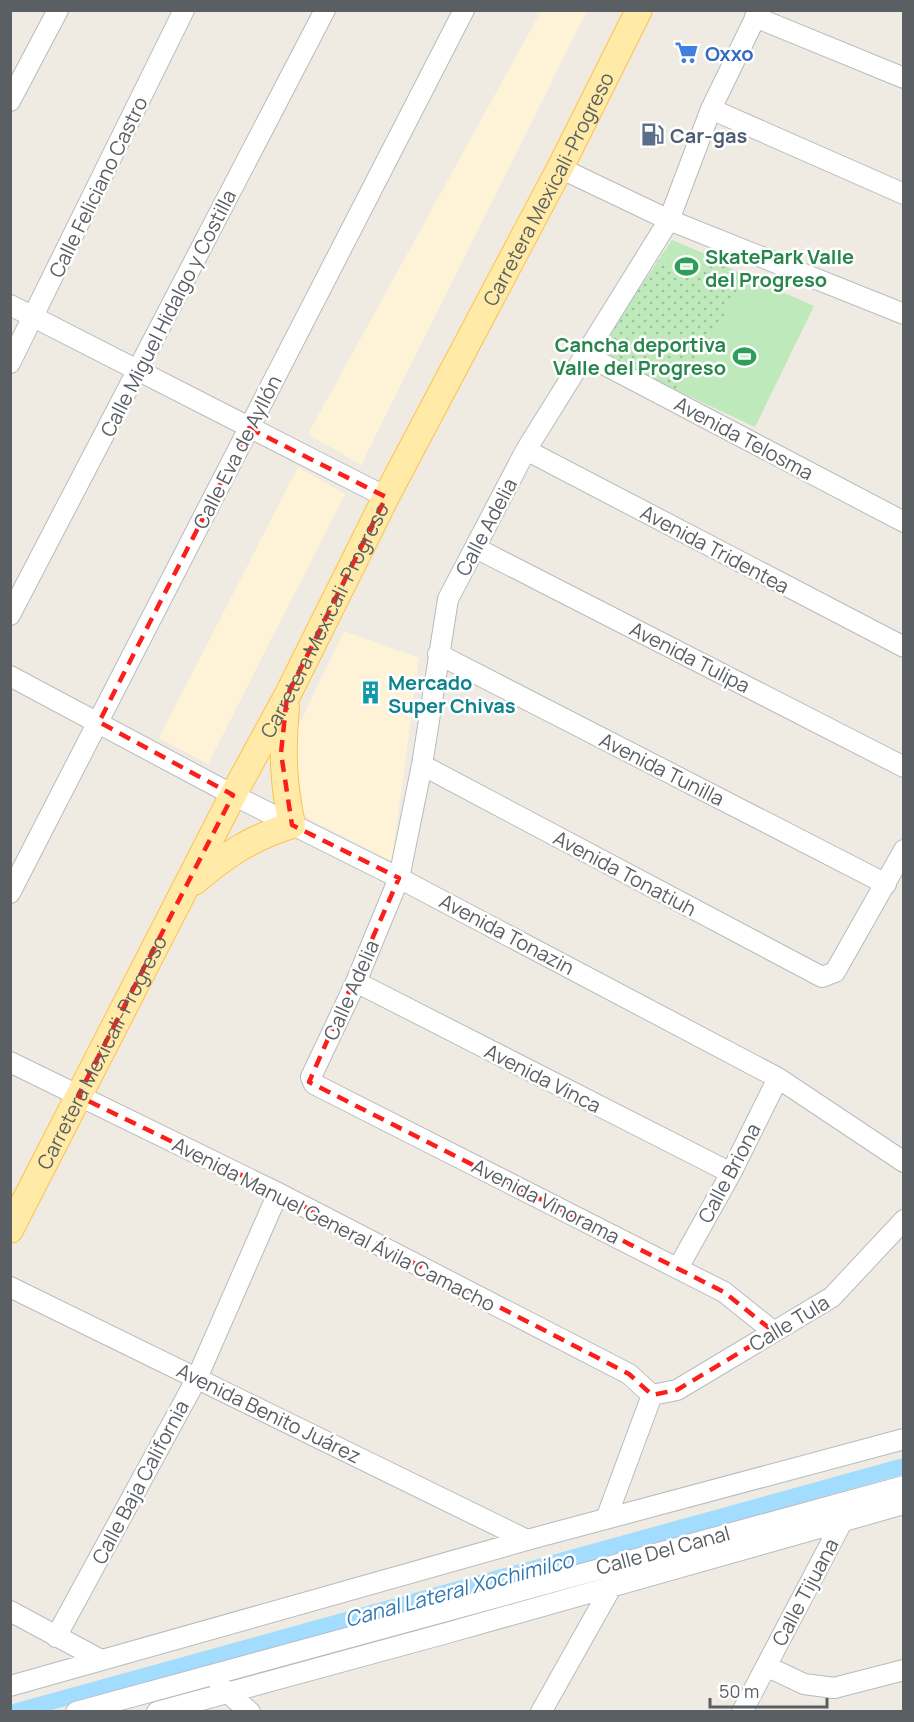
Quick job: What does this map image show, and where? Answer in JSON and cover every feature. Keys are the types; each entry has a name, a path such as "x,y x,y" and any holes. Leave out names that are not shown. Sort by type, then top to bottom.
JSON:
{"main road":[{"name":"Carretera Mexicali-Progreso","path":"10,1230 233,795 287,696 386,498 560,168 639,10"},
{"path":"187,888 224,858 257,837 292,825 281,753 287,696"}],"street":[{"path":"10,101 58,10"},
{"name":"Calle Feliciano Castro","path":"10,363 184,10"},
{"name":"Calle Miguel Hidalgo y Costilla","path":"10,615 325,10"},
{"name":"Calle Eva de Ayllón","path":"10,894 464,10"},
{"path":"757,14 903,78"},
{"name":"Calle Adelia","path":"312,1081 311,1077 356,982 399,878 422,765 448,599 526,450 669,220 711,109 757,14"},
{"path":"711,109 903,194"},
{"path":"560,168 669,220 903,314"},
{"path":"10,305 386,498"},
{"name":"Avenida Telosma","path":"584,354 903,522"},
{"name":"Avenida Tridentea","path":"526,450 903,647"},
{"name":"Avenida Tulipa","path":"476,548 903,767"},
{"name":"Avenida Tunilla","path":"438,654 886,884"},
{"name":"Avenida Tonazin","path":"10,676 233,795 399,878 778,1078 903,1162"},
{"name":"Avenida Tonatiuh","path":"422,765 822,977 835,972 886,884"},
{"path":"886,884 903,850"},
{"name":"Avenida Vinca","path":"356,982 731,1173"},
{"name":"Avenida Manuel General Ávila Camacho","path":"10,1062 278,1193 629,1374 652,1395"},
{"name":"Calle Briona","path":"678,1268 731,1173 778,1078"},
{"name":"Avenida Vinorama","path":"312,1081 724,1292 774,1332"},
{"name":"Calle Baja California","path":"56,1637 197,1378 278,1193"},
{"name":"Calle Tula","path":"652,1395 677,1390 832,1298 903,1220"},
{"name":"Avenida Benito Juárez","path":"10,1287 527,1540"},
{"path":"606,1519 652,1395"},
{"path":"10,1686 527,1540 903,1439"},
{"name":"Calle Del Canal","path":"75,1712 617,1562 843,1512 903,1486"},
{"path":"157,1712 227,1691 447,1633 843,1512 903,1504"},
{"name":"Calle Tijuana","path":"742,1712 843,1512"},
{"path":"541,1712 613,1584 617,1562"},
{"path":"10,1611 101,1660"},
{"path":"766,1666 804,1684 834,1688 903,1670"},
{"path":"209,1676 250,1712"}],"highlighted area":[{"path":"249,428 386,497 287,696 281,753 292,825 399,878 309,1082 724,1292 774,1332 677,1390 652,1395 629,1374 278,1193 78,1096 233,795 99,722"}],"shaded area":[{"path":"541,11 587,11 361,465 308,434"},
{"path":"298,467 345,494 208,764 159,738"},
{"path":"344,631 419,658 392,861 309,819 296,807 294,735"}],"green space":[{"path":"672,240 748,277 678,391 597,352"},
{"name":"SkatePark Valle del Progreso","path":"672,240 708,255 691,276 661,257"},
{"name":"Cancha deportiva Valle del Progreso","path":"748,277 814,306 755,427 678,391"}],"waterway":[{"name":"Canal Lateral Xochimilco","path":"14,1712 904,1466"}],"place":[{"name":"Oxxo","path":"687,53"},
{"name":"Car-gas","path":"652,135"},
{"name":"SkatePark Valle del Progreso","path":"687,267"},
{"name":"Cancha deportiva Valle del Progreso","path":"744,356"},
{"name":"Mercado Super Chivas","path":"370,693"}]}
